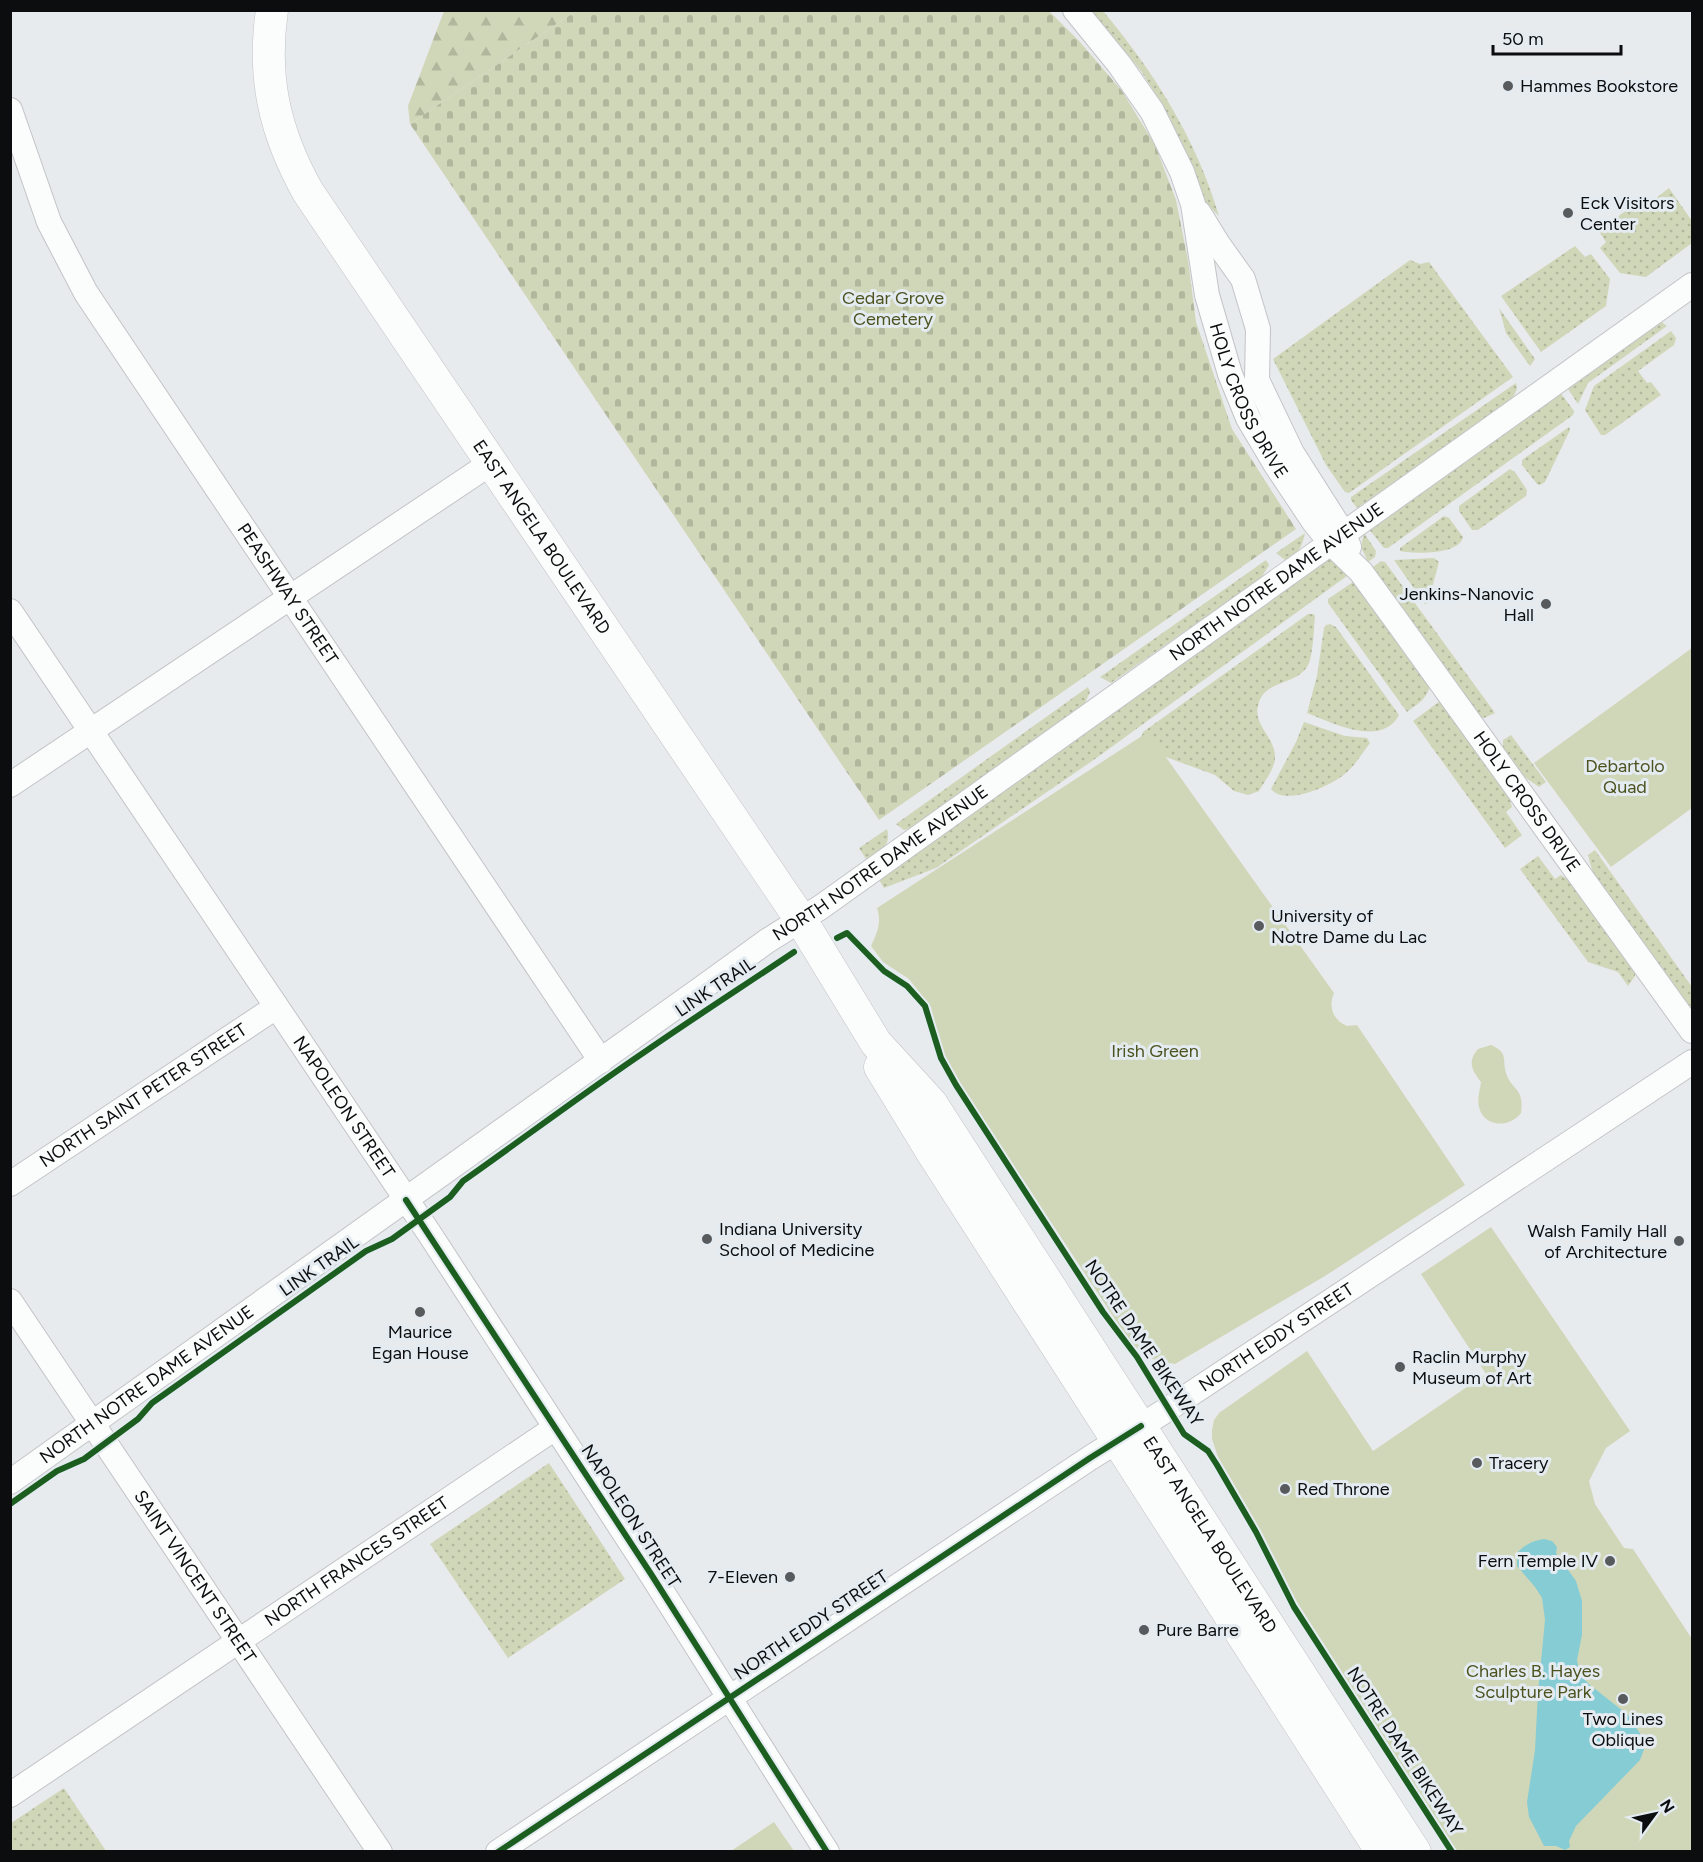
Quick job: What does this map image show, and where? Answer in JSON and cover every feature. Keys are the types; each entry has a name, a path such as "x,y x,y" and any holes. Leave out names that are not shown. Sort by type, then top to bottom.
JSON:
{"main road":[{"name":"EAST ANGELA BOULEVARD","path":"272,10 268,54 270,85 280,133 293,165 311,196 801,920 876,1042 931,1103 1382,1851"},
{"name":"EAST ANGELA BOULEVARD","path":"1129,1433 1415,1851"}],"street":[{"name":"HOLY CROSS DRIVE","path":"1074,10 1119,64 1152,111 1182,172 1193,204 1205,284 1230,374 1248,418 1276,465 1337,538 1692,1031"},
{"name":"PEASHWAY STREET","path":"10,110 49,222 74,273 601,1060"},
{"name":"HOLY CROSS DRIVE","path":"1193,204 1218,244 1244,279 1258,329 1257,380 1337,538"},
{"path":"1205,284 1223,265 1232,263"},
{"name":"NORTH NOTRE DAME AVENUE","path":"10,1482 767,941 801,920 1692,285"},
{"path":"10,785 491,463"},
{"name":"NAPOLEON STREET","path":"10,611 406,1200 651,1574 827,1851"},
{"name":"NORTH SAINT PETER STREET","path":"10,1184 276,1007"},
{"name":"NORTH EDDY STREET","path":"498,1851 1692,1062"},
{"name":"SAINT VINCENT STREET","path":"10,1301 381,1851"},
{"name":"NORTH FRANCES STREET","path":"10,1795 555,1428"}],"green space":[{"path":"444,11 576,11 410,124 408,106"},
{"name":"Cedar Grove Cemetery","path":"576,11 1049,11 1080,42 1122,91 1155,145 1176,200 1188,260 1196,322 1232,429 1296,529 879,820 410,124"},
{"path":"1092,11 1103,11 1122,34 1172,107 1210,187 1219,216 1202,200 1193,170 1163,106 1141,71"},
{"path":"1669,188 1692,221 1692,243 1646,277 1620,273 1600,248 1606,242 1598,230 1646,197 1651,202"},
{"path":"1575,246 1585,257 1591,254 1610,279 1606,306 1541,352 1501,296"},
{"path":"1410,260 1420,264 1429,262 1513,377 1349,493 1345,492 1326,465 1273,359"},
{"path":"1499,308 1535,359 1530,366 1506,333"},
{"path":"1660,321 1667,326 1588,383 1578,404 1566,386"},
{"path":"1671,331 1676,338 1674,345 1638,371 1647,383 1651,382 1661,395 1605,435 1601,435 1585,410 1594,386"},
{"path":"1516,383 1517,389 1512,400 1357,508 1351,500 1351,497"},
{"path":"1559,391 1574,411 1573,415 1388,548 1384,548 1368,528"},
{"path":"1569,427 1570,430 1545,482 1537,484 1522,465 1522,460"},
{"path":"1510,469 1515,472 1527,490 1526,496 1478,530 1472,530 1459,511 1459,506"},
{"path":"1444,516 1449,518 1463,537 1460,543 1436,552 1400,551 1400,548"},
{"path":"1305,533 1301,546 1294,556 1285,560 1276,553"},
{"path":"1364,533 1376,551 1375,557 1368,562 1361,547"},
{"path":"1434,558 1439,562 1428,603 1425,604 1394,560"},
{"path":"1266,560 1269,565 1261,578 1111,683 1100,677"},
{"path":"1326,560 1333,560 1351,573 1095,759 936,868 884,888 878,878"},
{"path":"1381,561 1385,562 1495,713 1484,718 1479,716 1373,567"},
{"path":"1356,580 1431,683 1425,697 1407,712 1328,603 1328,599"},
{"path":"1308,614 1315,616 1309,663 1298,676 1267,691 1261,697 1258,706 1257,713 1261,726 1272,744 1275,758 1259,791 1248,795 1234,791 1215,775 1144,749 1139,743 1143,732"},
{"path":"1330,624 1336,627 1399,715 1391,725 1369,732 1343,727 1307,713 1317,676 1324,628"},
{"name":"Debartolo Quad","path":"1692,648 1692,808 1611,867 1534,763"},
{"path":"1088,687 1090,692 1085,703 911,828 904,830 896,824"},
{"path":"1440,701 1508,792 1512,807 1506,812 1522,835 1505,848 1413,721"},
{"path":"1304,722 1345,736 1367,738 1370,743 1350,769 1332,783 1298,795 1278,794 1271,789"},
{"name":"Irish Green","path":"1148,732 1334,993 1332,1008 1335,1017 1347,1026 1357,1025 1465,1185 1325,1276 1175,1364 1147,1356 1126,1336 956,1078 942,1052 931,1007 909,979 883,962 871,946 879,923 877,908"},
{"path":"1511,735 1546,782 1539,787 1523,776 1503,748 1503,740"},
{"path":"887,829 886,844 880,851 866,859 859,848"},
{"path":"1595,850 1692,987 1692,1012 1593,874 1588,855"},
{"path":"1538,856 1555,879 1561,875 1576,885 1635,970 1635,976 1628,986 1618,972 1588,962 1520,869"},
{"path":"1491,1045 1503,1054 1508,1079 1517,1090 1522,1105 1521,1113 1516,1118 1498,1124 1486,1119 1482,1114 1478,1101 1481,1082 1472,1066 1478,1049"},
{"name":"Charles B. Hayes Sculpture Park","path":"1491,1227 1630,1431 1606,1448 1589,1481 1595,1504 1624,1548 1633,1549 1692,1639 1692,1851 1457,1851 1291,1593 1262,1533 1218,1457 1212,1439 1214,1420 1219,1413 1307,1351 1373,1451 1486,1374 1421,1274"},
{"path":"549,1463 625,1579 508,1658 430,1544"},
{"path":"64,1788 106,1851 11,1851 11,1823"},
{"path":"774,1822 794,1851 731,1851"}],"water":[{"path":"1544,1539 1552,1541 1557,1547 1556,1553 1576,1581 1582,1601 1582,1635 1577,1660 1580,1675 1628,1715 1643,1738 1645,1747 1640,1760 1576,1826 1569,1841 1570,1847 1565,1850 1556,1846 1544,1846 1529,1817 1527,1802 1535,1750 1545,1620 1542,1598 1517,1566 1517,1553 1529,1543"}],"cycle path":[{"name":"NOTRE DAME BIKEWAY","path":"837,938 847,933 884,971 907,986 925,1006 941,1058 956,1085 1103,1312 1137,1357 1184,1434 1208,1451 1256,1532 1294,1607 1452,1852"},
{"name":"LINK TRAIL","path":"10,1504 57,1471 84,1459 138,1419 152,1403 366,1251 392,1239 450,1197 463,1181 577,1099 794,952"},
{"path":"406,1200 651,1574 827,1852"},
{"path":"498,1852 1141,1426"}],"place":[{"name":"Hammes Bookstore","path":"1508,86"},
{"name":"Eck Visitors Center","path":"1568,213"},
{"name":"Jenkins-Nanovic Hall","path":"1546,604"},
{"name":"University of Notre Dame du Lac","path":"1259,926"},
{"name":"Indiana University School of Medicine","path":"707,1239"},
{"name":"Walsh Family Hall of Architecture","path":"1679,1241"},
{"name":"Maurice Egan House","path":"420,1312"},
{"name":"Raclin Murphy Museum of Art","path":"1400,1367"},
{"name":"Tracery","path":"1477,1463"},
{"name":"Red Throne","path":"1285,1489"},
{"name":"Fern Temple IV","path":"1610,1561"},
{"name":"7-Eleven","path":"790,1577"},
{"name":"Pure Barre","path":"1144,1630"},
{"name":"Two Lines Oblique","path":"1623,1699"}]}
